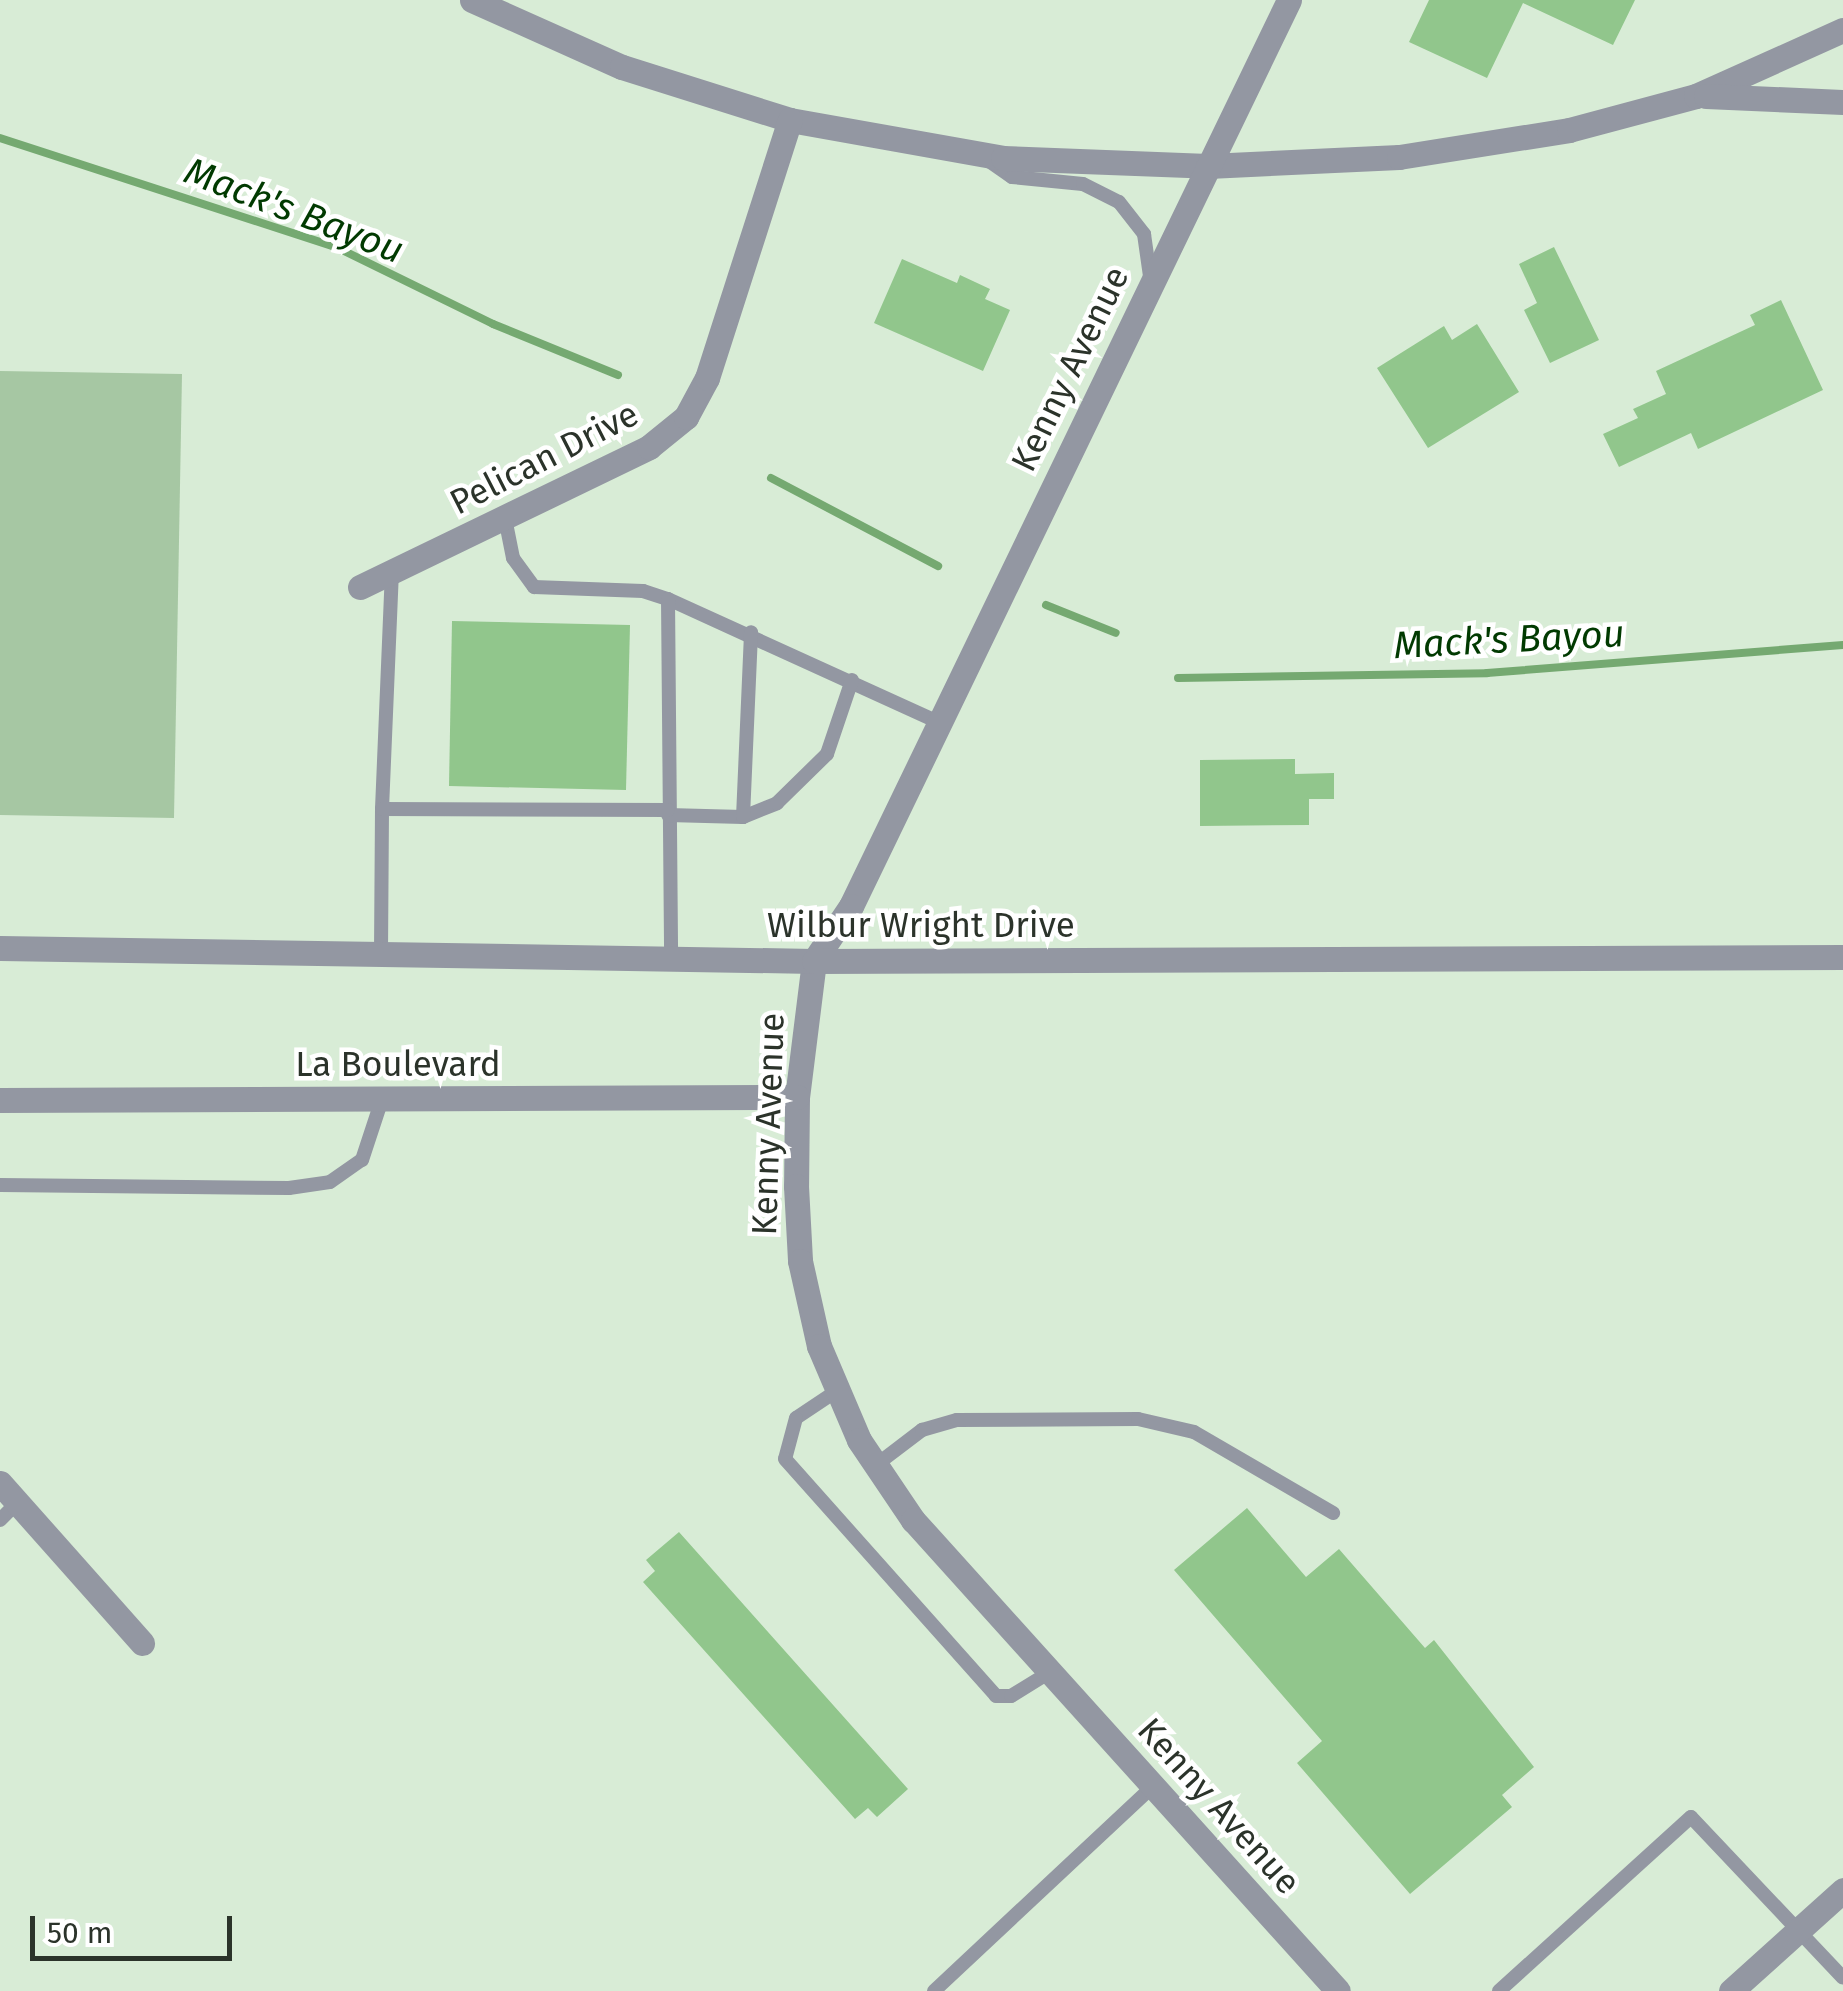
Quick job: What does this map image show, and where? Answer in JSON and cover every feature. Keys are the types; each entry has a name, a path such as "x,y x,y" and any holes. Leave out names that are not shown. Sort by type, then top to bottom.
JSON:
{"street":[{"path":"472,0 622,67 790,120 980,155 1208,166 1478,147 1696,96 1843,30"},
{"name":"Kenny Avenue","path":"1289,0 851,906 814,960 796,1098 800,1261 818,1346 876,1465 913,1520 1338,1991"},
{"path":"1696,96 1843,102"},
{"name":"Pelican Drive","path":"360,587 650,447 694,406 790,120"},
{"name":"Wilbur Wright Drive","path":"0,948 814,960 1843,958"},
{"name":"La Boulevard","path":"0,1100 796,1098"},
{"path":"6,1502 142,1642"},
{"path":"1731,1991 1843,1890"}],"lane":[{"path":"980,155 1012,177 1083,184 1119,202 1144,234 1150,283"},
{"path":"505,518 513,558 534,587 643,591 668,599 750,632 940,723"},
{"path":"380,952 392,572"},
{"path":"668,599 672,958"},
{"path":"743,817 750,632"},
{"path":"382,808 668,812 743,817 806,781 827,754 852,680"},
{"path":"0,1185 289,1188 330,1182 362,1160 382,1099"},
{"path":"838,1390 796,1418 785,1458 996,1696 1011,1696 1050,1672"},
{"path":"876,1465 922,1430 956,1420 1138,1419 1194,1432 1332,1513"},
{"path":"934,1991 1153,1786"},
{"path":"1500,1991 1691,1817 1843,1978"}],"green space":[{"path":"0,371 182,374 174,818 0,815"}],"building":[{"path":"1429,0 1635,0 1613,45 1523,3 1487,78 1409,42"},
{"path":"1554,247 1599,340 1550,363 1524,310 1537,303 1519,264"},
{"path":"902,259 957,283 960,275 990,289 985,299 1010,310 983,371 874,323"},
{"path":"1781,300 1823,390 1698,449 1691,433 1619,467 1603,434 1638,418 1633,409 1666,394 1656,371 1755,325 1750,315"},
{"path":"1477,324 1519,392 1428,448 1377,368 1444,326 1452,340"},
{"path":"452,621 630,625 626,790 449,786"},
{"path":"1295,759 1295,774 1334,773 1334,799 1309,799 1309,825 1200,826 1200,760"},
{"path":"1247,1508 1306,1577 1339,1549 1425,1648 1434,1640 1534,1767 1502,1795 1512,1807 1410,1894 1297,1763 1322,1741 1174,1570"},
{"path":"679,1532 908,1789 877,1817 868,1808 855,1819 643,1582 655,1571 646,1560"}],"waterway":[{"name":"Mack's Bayou","path":"0,138 336,247 493,324 618,375"},
{"name":"Mack's Bayou","path":"771,478 938,566"},
{"name":"Mack's Bayou","path":"1046,605 1116,633"},
{"name":"Mack's Bayou","path":"1178,678 1487,673 1843,645"}]}
